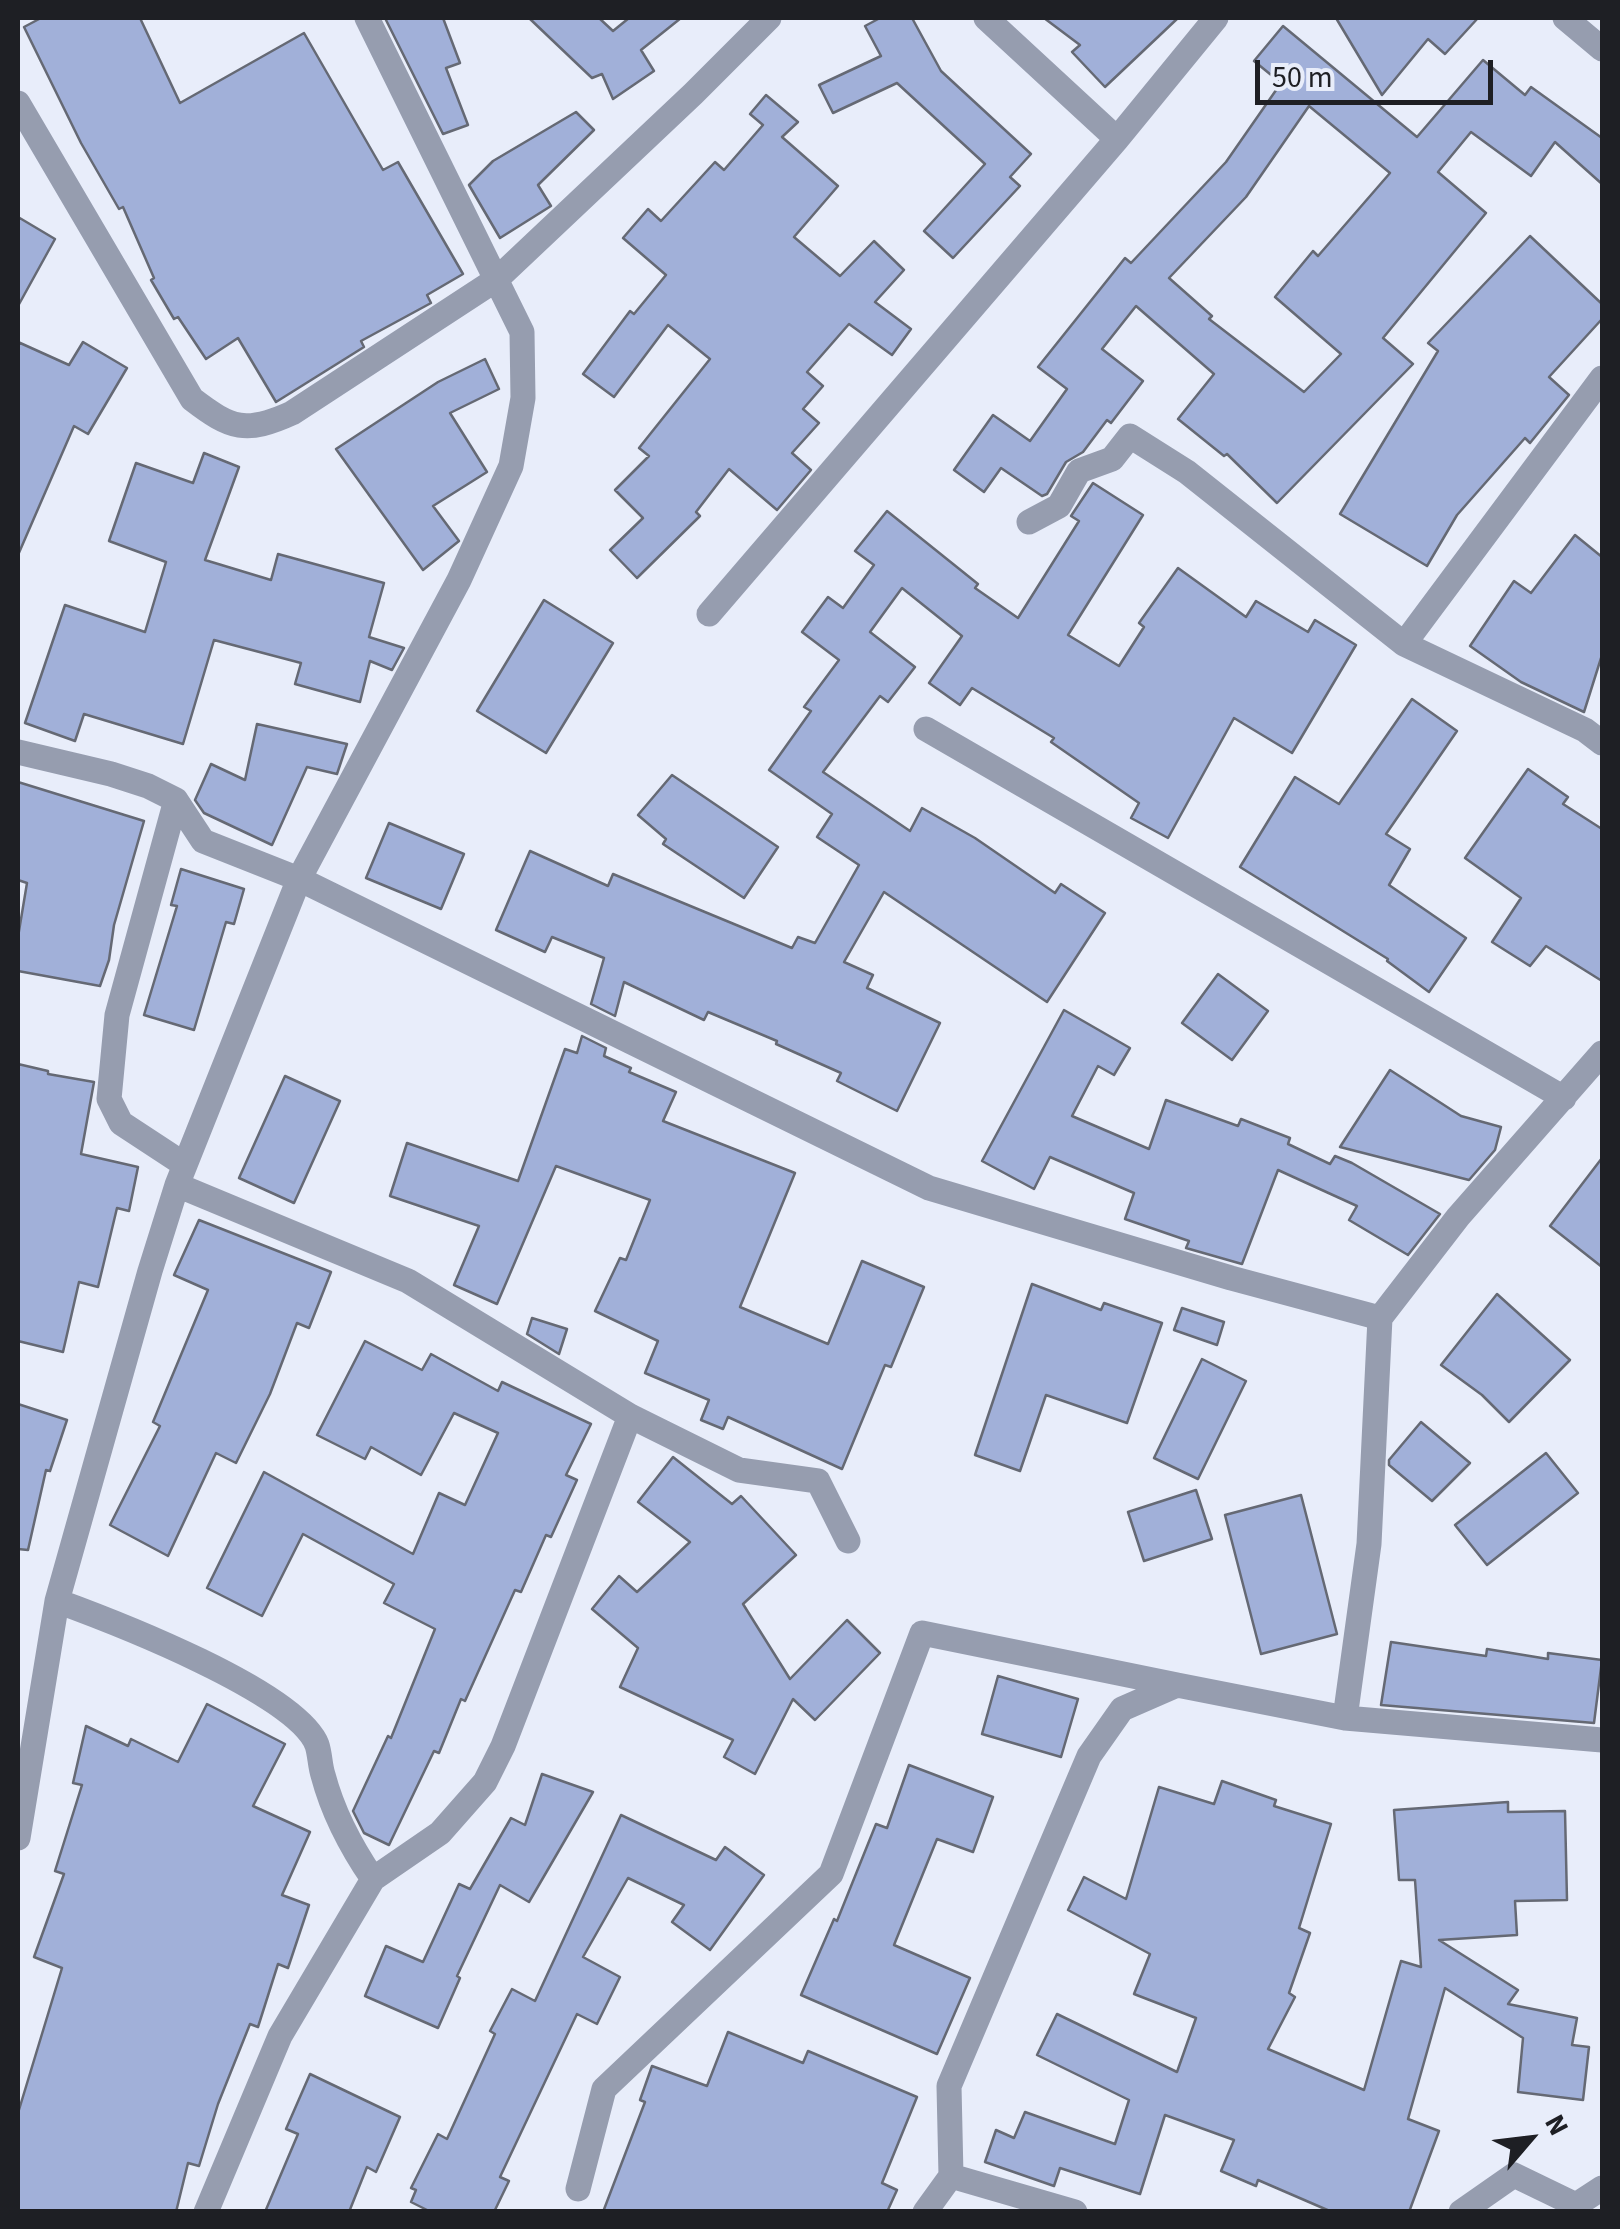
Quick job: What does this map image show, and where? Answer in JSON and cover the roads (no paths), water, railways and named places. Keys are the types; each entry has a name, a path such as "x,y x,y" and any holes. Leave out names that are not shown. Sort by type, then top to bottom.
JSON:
{"street":[{"path":"18,1838 57,1602 144,1289 181,1175 299,879 459,580 511,466 523,398 522,332 367,18"},
{"path":"18,103 192,399 232,426 262,426 292,413 497,279 769,18"},
{"path":"986,18 1116,139"},
{"path":"709,614 1216,18"},
{"path":"1565,18 1602,49"},
{"path":"1404,644 1602,378"},
{"path":"1028,522 1059,506 1078,471 1112,459 1130,436 1186,472 1404,644 1586,730 1602,743"},
{"path":"926,728 1564,1098"},
{"path":"18,752 111,774 176,800 203,841 299,879 930,1188 1380,1318"},
{"path":"176,800 117,1015 109,1098 121,1123 181,1175 408,1281 630,1416 739,1470 818,1481 848,1541"},
{"path":"1344,1718 1369,1544 1380,1318 1458,1217 1602,1053"},
{"path":"206,2212 280,2036 373,1878 440,1833 486,1782 630,1416"},
{"path":"57,1602 141,1632 235,1679 297,1718 316,1743 323,1776 348,1842 373,1878"},
{"path":"578,2189 604,2089 832,1874 922,1633 1344,1718 1602,1740"},
{"path":"925,2212 951,2176 949,2086 1089,1756 1122,1709 1178,1685"},
{"path":"1461,2212 1514,2175 1576,2205 1602,2188"},
{"path":"951,2176 1074,2212"}]}
